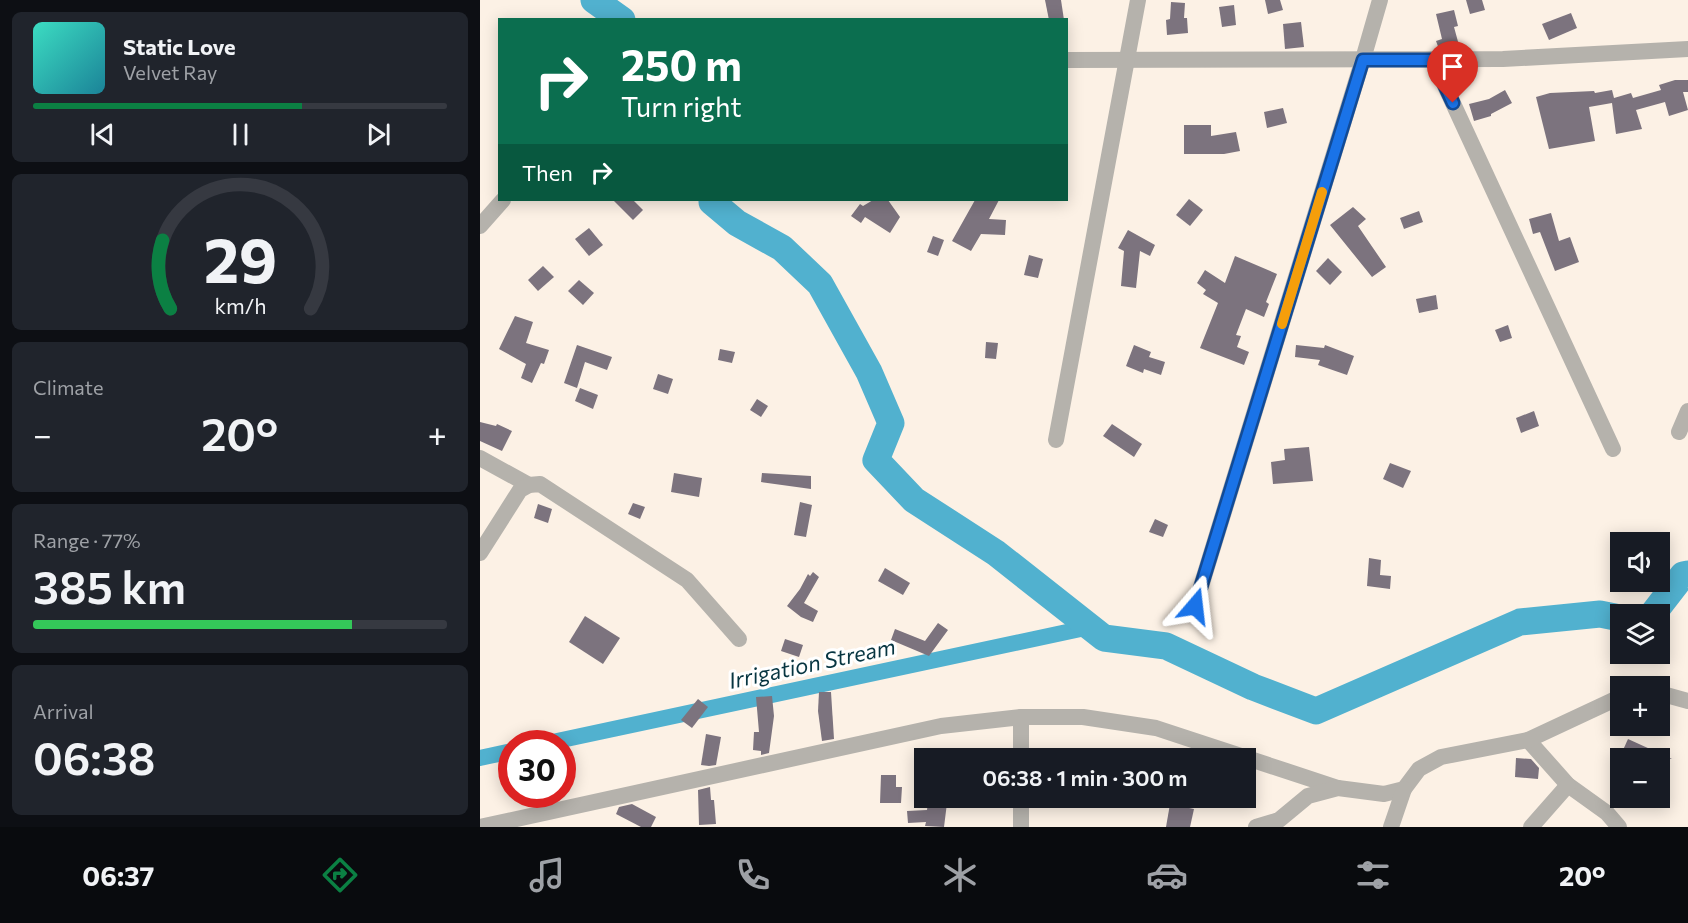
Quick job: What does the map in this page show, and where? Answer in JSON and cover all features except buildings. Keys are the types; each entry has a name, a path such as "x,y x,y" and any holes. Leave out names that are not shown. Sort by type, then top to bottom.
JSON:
{"street":[{"path":"1056,440 1138,0"},
{"path":"1195,606 1380,0"},
{"path":"1068,60 1503,59 1688,49"},
{"path":"1433,60 1613,449"},
{"path":"480,225 502,201"},
{"path":"1679,432 1688,411"},
{"path":"480,458 529,485"},
{"path":"481,549 520,490 529,485 540,484 687,580 739,639"},
{"path":"1670,696 1688,701"},
{"path":"1391,827 1404,789 1419,769 1441,757 1528,740 1610,702"},
{"path":"480,827 530,821 941,726 1021,717 1083,717 1156,728 1338,788 1384,794 1404,789"},
{"path":"1021,717 1021,748"},
{"path":"1528,740 1568,785 1607,813 1618,827"},
{"path":"1531,827 1568,785"},
{"path":"1256,827 1278,823 1308,796 1338,788"},
{"path":"1021,808 1021,827"}],"waterway":[{"path":"594,0 619,18"},
{"path":"712,201 737,223 782,248 820,284 869,372 891,423 876,460 914,500 996,553 1104,638 1166,646 1253,687 1316,711 1520,622 1600,614 1610,616"},
{"path":"1661,604 1683,575 1688,574"},
{"name":"Irrigation Stream","path":"576,737 1090,627"},
{"name":"Irrigation Stream","path":"480,758 498,754"}],"slow traffic":[{"path":"1282,324 1322,192"}],"route":[{"path":"1195,606 1363,60 1433,60 1453,103"}]}
